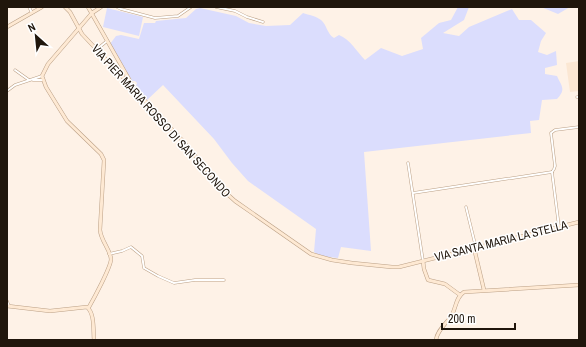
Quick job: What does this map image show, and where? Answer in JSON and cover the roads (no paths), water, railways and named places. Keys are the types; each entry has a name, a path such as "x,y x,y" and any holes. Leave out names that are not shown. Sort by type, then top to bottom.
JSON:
{"street":[{"path":"29,7 32,13"},
{"path":"7,26 42,7"},
{"name":"VIA PIER MARIA ROSSO DI SAN SECONDO","path":"65,7 70,12 82,34 182,140 225,192 234,201 303,250 332,260 392,267 407,266 423,261"},
{"path":"88,7 132,85 142,99"},
{"path":"88,307 109,266 111,259 101,237 100,230 104,165 103,157 67,121 46,88 42,76 48,64 92,13 101,7"},
{"path":"117,7 155,18 178,16 191,7"},
{"path":"216,7 235,11 263,22"},
{"path":"96,50 107,41"},
{"path":"113,68 120,64"},
{"path":"15,70 29,80 43,80"},
{"path":"7,91 15,85 42,76"},
{"path":"559,227 552,172 555,166 551,133 555,130 579,127"},
{"path":"408,163 424,269 428,280 445,284 460,294"},
{"path":"413,193 552,172"},
{"path":"466,207 484,290"},
{"name":"VIA SANTA MARIA LA STELLA","path":"423,261 579,222"},
{"path":"109,254 131,247 142,256 144,268 174,283 195,280 224,280"},
{"path":"436,340 437,336 452,315 460,294 464,291 579,285"},
{"path":"7,301 8,306 50,311 82,306 88,307"},
{"path":"88,307 92,315 94,340"}]}
